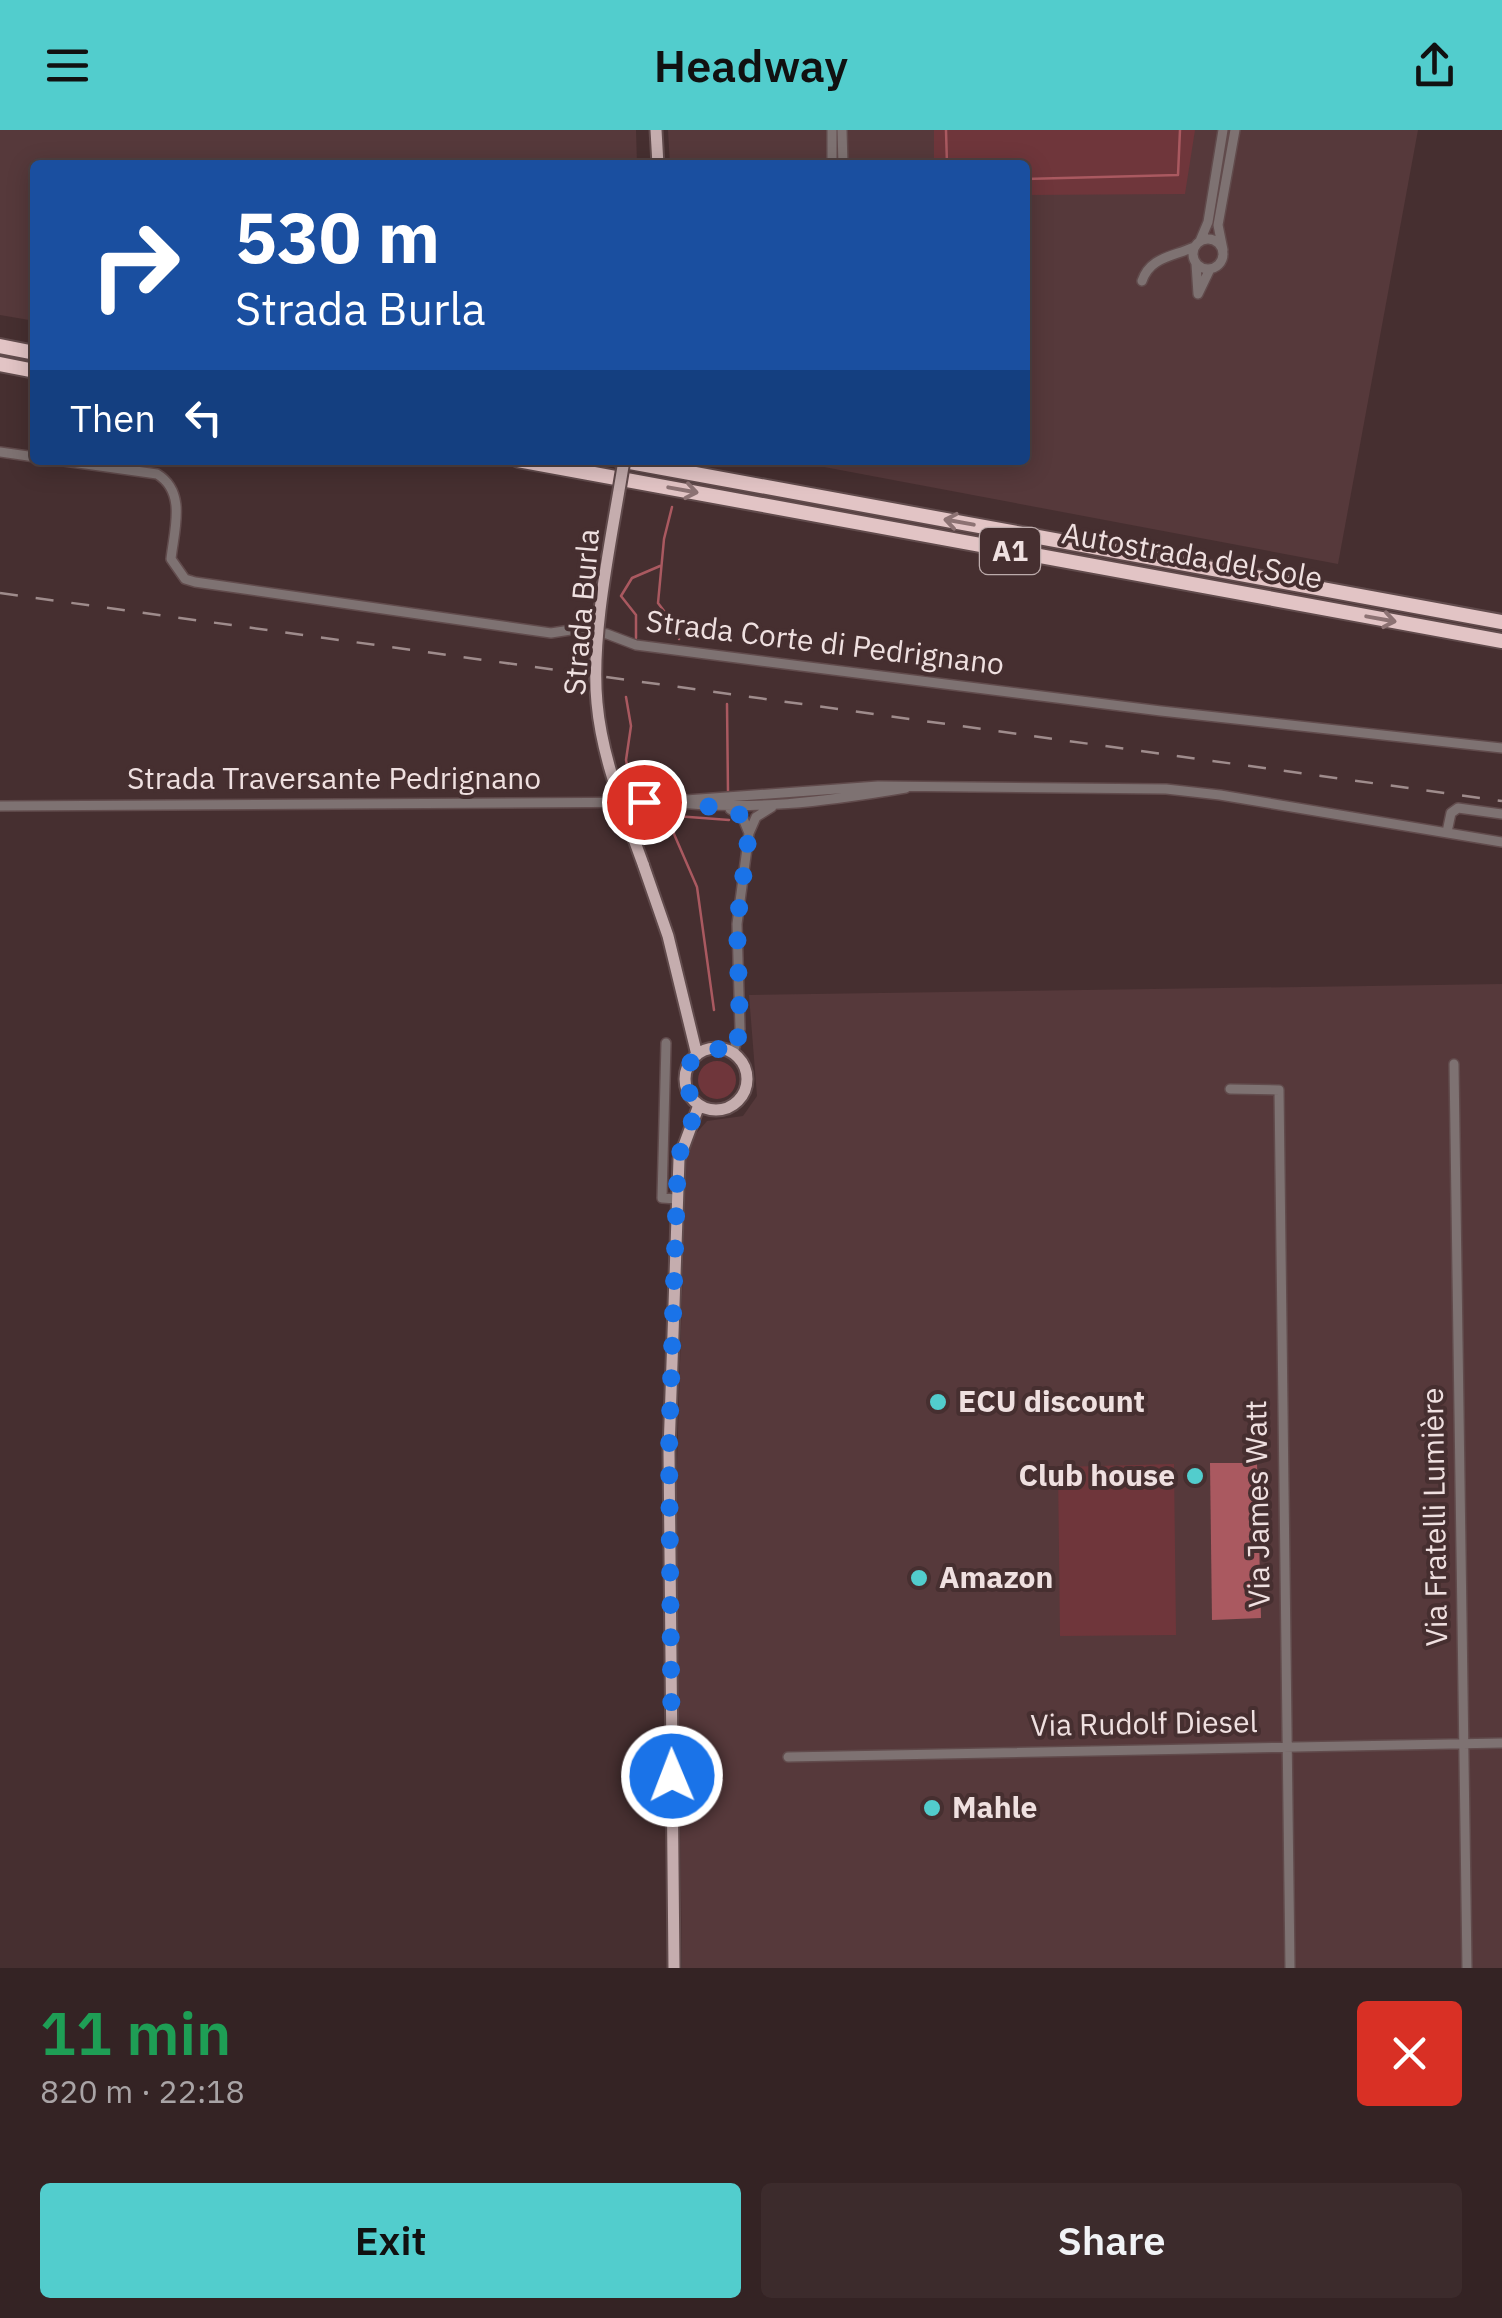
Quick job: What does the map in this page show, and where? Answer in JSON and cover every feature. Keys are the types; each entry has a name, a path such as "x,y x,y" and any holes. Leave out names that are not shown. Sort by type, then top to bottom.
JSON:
{"highway":[{"path":"0,346 30,352"},
{"path":"0,364 30,370"},
{"name":"Autostrada del Sole","path":"545,465 1502,641"},
{"name":"Autostrada del Sole","path":"648,465 1502,622"}],"main road":[{"path":"656,130 658,160"},
{"name":"Strada Burla","path":"620,465 599,628 596,698 611,774 668,936 697,1055 688,1066 685,1080 698,1105 678,1158 669,1450 674,1968"},
{"path":"697,1055 715,1048 734,1053 746,1069 744,1094 727,1108 712,1110 698,1105"}],"street":[{"path":"832,130 832,160"},
{"path":"842,130 843,160"},
{"path":"1224,130 1208,222 1197,244 1198,294 1210,269 1219,264 1222,250 1218,224 1235,130"},
{"path":"1142,281 1150,264 1197,244 1214,240 1222,250"},
{"path":"1176,256 1210,269"},
{"path":"0,452 30,456"},
{"name":"Strada Corte di Pedrignano","path":"93,465 157,474 168,480 177,504 171,559 184,579 194,582 551,633 577,629 607,634 636,645 769,662 1502,748"},
{"name":"Strada Traversante Pedrignano","path":"0,806 668,802 878,786 1166,789 1220,794 1502,842"},
{"name":"Strada Traversante Pedrignano","path":"668,802 754,813 774,806 906,788"},
{"name":"Strada Traversante Pedrignano","path":"754,813 765,801 837,790"},
{"path":"734,1053 740,1029 737,924 748,819 754,813 739,797"},
{"path":"728,808 742,816 749,833"},
{"path":"1446,832 1450,812 1458,808 1502,814"},
{"path":"666,1043 662,1198 677,1199"},
{"name":"Via Fratelli Lumière","path":"1454,1064 1467,1968"},
{"name":"Via James Watt","path":"1230,1089 1280,1090 1290,1968"},
{"name":"Via Rudolf Diesel","path":"788,1757 1502,1743"}],"shaded area":[{"path":"0,130 636,130 637,160 30,160 30,320 0,315"},
{"path":"668,130 1418,130 1338,564 813,465 1030,465 1030,160 670,160"},
{"path":"934,130 1195,130 1185,194 1030,195 1030,160 934,160"},
{"path":"1502,984 1502,1968 682,1968 676,1499 686,1160 694,1136 707,1121 743,1116 757,1096 749,995"},
{"path":"717,1061 730,1067 736,1080 730,1093 717,1099 704,1093 698,1080 704,1067"},
{"path":"1210,1463 1257,1463 1261,1618 1212,1620"},
{"path":"1174,1464 1176,1635 1060,1636 1058,1467"}],"waterway":[{"path":"946,130 947,160"},
{"path":"1030,179 1178,175 1180,130"},
{"path":"672,507 664,539 658,603 676,627 679,639"},
{"path":"636,638 636,615 621,596 632,578 660,566"},
{"path":"626,697 631,726 626,760 634,799"},
{"path":"727,704 728,792"},
{"path":"635,807 636,813 729,820"},
{"path":"671,808 674,834 697,887 714,1010"}],"railway":[{"path":"0,593 1502,801"}],"place":[{"name":"ECU discount","path":"938,1402"},
{"name":"Club house","path":"1195,1476"},
{"name":"Amazon","path":"919,1578"},
{"name":"Mahle","path":"932,1808"}],"route":[{"path":"644,802 728,808 742,816 749,833 737,924 740,1029 734,1053 725,1049 706,1050 688,1066 686,1088 698,1105 678,1158 669,1450 672,1776"}]}
